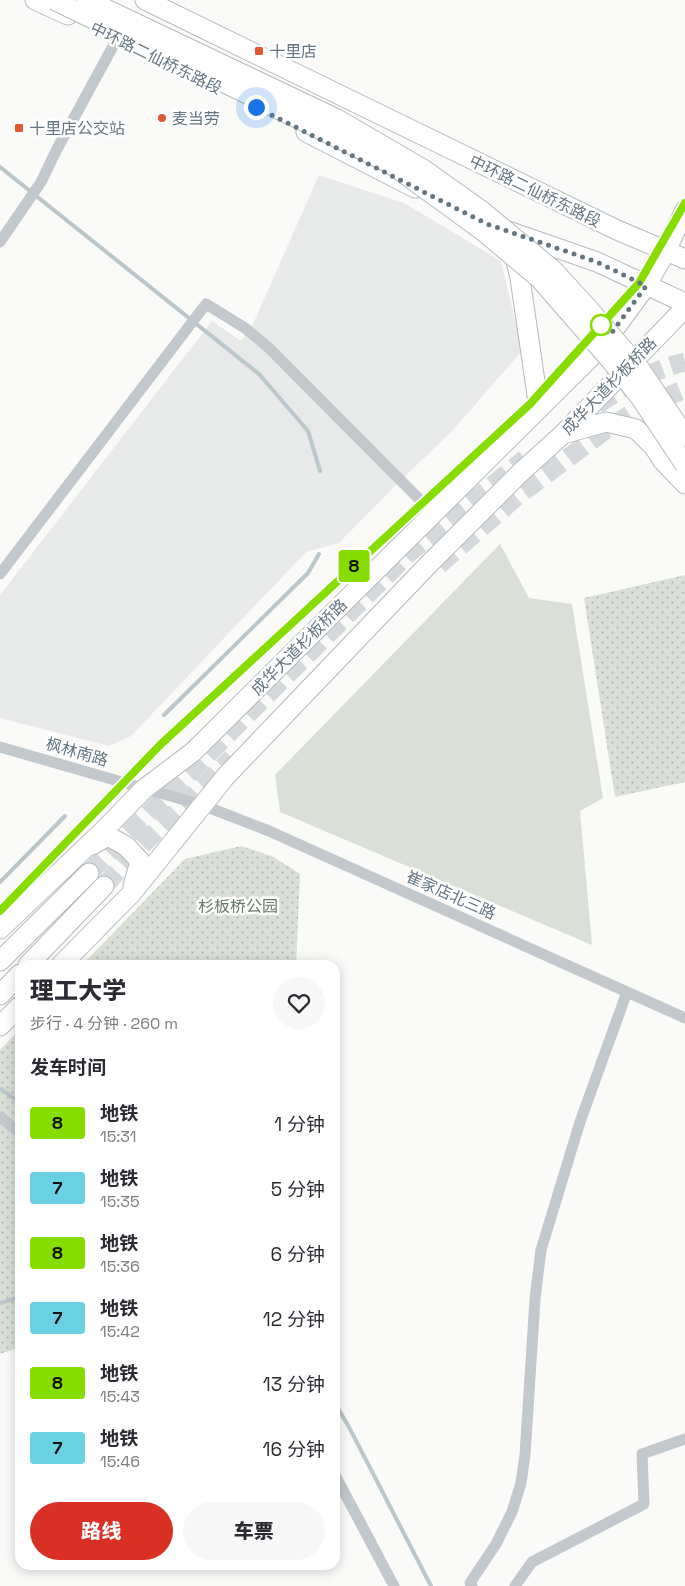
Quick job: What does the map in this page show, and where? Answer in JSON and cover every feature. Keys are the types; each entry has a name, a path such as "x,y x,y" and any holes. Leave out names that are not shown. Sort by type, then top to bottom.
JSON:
{"main road":[{"name":"中环路二仙桥东路段","path":"35,0 118,37 487,224 597,262 685,303"},
{"path":"54,0 391,164 483,231 540,279 612,362 640,397 685,465"},
{"path":"87,0 337,119 424,169 482,211 553,270 587,307 640,370 674,417 685,436"},
{"name":"中环路二仙桥东路段","path":"145,0 617,230 685,259"},
{"name":"成华大道杉板桥路","path":"0,929 83,850 144,788 193,752 602,346 646,286 666,251 685,210"},
{"path":"487,224 514,250 520,278 539,409"},
{"name":"成华大道杉板桥路","path":"65,960 131,894 226,776 428,565 520,472 562,435 685,308"},
{"path":"562,435 606,422 636,429 685,484"},
{"path":"83,850 108,836 126,846 140,860 131,894"},
{"path":"0,961 89,873"},
{"path":"33,960 104,886"},
{"path":"0,994 15,979"},
{"path":"0,1026 15,1011"}],"street":[{"path":"0,242 41,182 118,37"},
{"path":"0,574 206,304 245,328 268,347 434,514"},
{"name":"枫林南路","path":"0,747 202,805"},
{"name":"崔家店北三路","path":"202,805 269,831 685,1018"},
{"path":"472,1586 470,1582 496,1544 512,1512 521,1483 525,1455 535,1298 541,1250 580,1122 627,992"},
{"path":"0,1117 15,1129"},
{"path":"515,1586 532,1562 644,1504 642,1454 685,1439"},
{"path":"340,1484 394,1586"}],"shaded area":[{"path":"319,175 404,203 501,261 522,351 451,432 339,543 306,552 131,736 109,746 0,718 0,595 212,321 241,341 253,324"}],"green space":[{"path":"500,544 529,598 572,604 603,798 580,811 592,945 280,812 275,775"},
{"path":"685,575 685,782 615,797 584,598"},
{"name":"杉板桥公园","path":"241,846 272,856 300,874 296,960 87,960 185,859"},
{"path":"15,1034 15,1349 0,1354 0,1050"}],"waterway":[{"path":"0,167 259,374 308,431 320,471"},
{"path":"164,715 308,573 319,554"},
{"path":"0,882 65,816"},
{"path":"1,1089 15,1099"},
{"path":"0,1303 15,1298"},
{"path":"340,1412 431,1586"}],"tunnel":[{"path":"597,405 639,379 661,369 685,362"},
{"path":"439,565 516,497 608,428 646,405 685,389"},
{"path":"89,873 410,552 525,459"},
{"path":"104,886 144,843 232,758"}],"metro line":[{"name":"8","path":"0,911 160,745 530,404 639,283 685,203"}],"place":[{"name":"十里店","path":"259,51"},
{"name":"麦当劳","path":"162,118"},
{"name":"十里店公交站","path":"19,128"}],"route":[{"path":"256,107 487,224 597,262 646,286 610,335 601,325"}]}
